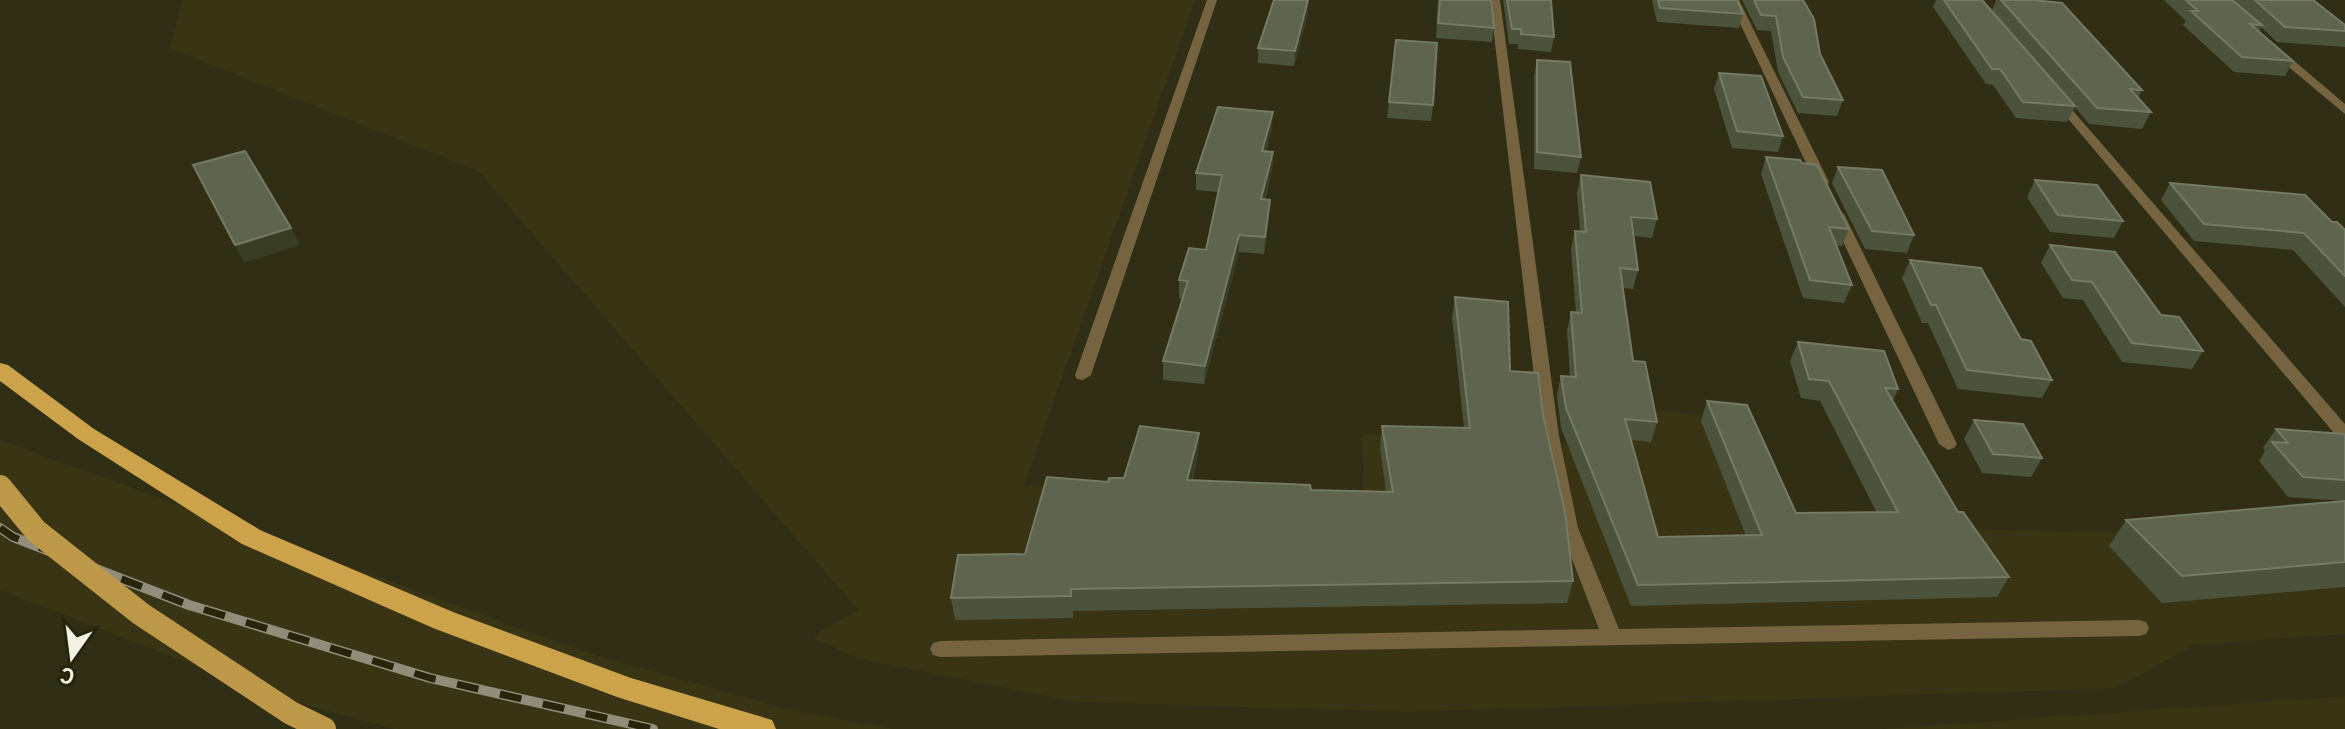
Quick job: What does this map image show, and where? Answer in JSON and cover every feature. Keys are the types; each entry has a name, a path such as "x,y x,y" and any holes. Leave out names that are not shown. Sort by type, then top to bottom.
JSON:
{"highway":[{"path":"0,370 86,434 251,537 443,620 627,689 761,729"}],"main road":[{"path":"0,487 36,531 141,614 291,713 324,729"}],"lane":[{"path":"1083,375 1212,0"},
{"path":"1495,0 1550,436 1569,528 1612,637"},
{"path":"1734,0 1948,444"},
{"path":"2262,39 2345,110"},
{"path":"2046,85 2345,435"},
{"path":"940,649 2139,628"}],"shaded area":[{"path":"182,0 1195,0 1024,486 1364,502 1362,434 1567,442 1562,401 1745,420 1793,525 2104,532 2345,520 2345,634 2194,645 2117,688 1410,712 1078,702 859,659 812,637 858,610 478,171 170,48"},
{"path":"0,440 591,654 787,709 894,729 394,729 277,697 0,590"},
{"path":"2345,696 2345,729 1883,729"}],"building":[{"path":"1274,0 1308,0 1295,51 1258,48"},
{"path":"1440,0 1491,0 1494,28 1438,23"},
{"path":"1507,0 1551,0 1554,37 1521,34 1521,29 1512,29"},
{"path":"1658,0 1737,0 1743,14 1660,8"},
{"path":"1754,0 1803,0 1814,19 1820,54 1843,100 1803,97 1783,57 1776,16 1761,15"},
{"path":"1944,0 1982,0 2075,106 2023,102 2000,69 1992,69"},
{"path":"2001,0 2062,3 2142,90 2130,89 2151,112 2097,108"},
{"path":"2186,0 2232,0 2262,25 2250,24 2293,61 2242,57 2191,11 2198,11"},
{"path":"2255,0 2313,0 2345,25 2345,31 2285,27"},
{"path":"1396,40 1437,43 1433,105 1389,102"},
{"path":"1537,60 1570,62 1581,157 1537,152"},
{"path":"1719,73 1761,76 1783,136 1737,131"},
{"path":"1218,107 1273,112 1262,151 1273,152 1261,199 1270,200 1265,237 1239,235 1205,366 1163,361 1188,281 1179,280 1189,248 1206,250 1222,175 1196,173"},
{"path":"245,151 291,228 235,245 193,165"},
{"path":"1766,157 1817,165 1849,229 1829,227 1852,285 1810,280"},
{"path":"1838,167 1882,170 1914,235 1872,231"},
{"path":"1581,175 1650,182 1657,219 1631,217 1638,270 1620,268 1633,361 1645,362 1657,422 1625,419 1658,537 1762,535 1707,401 1747,405 1796,513 1898,512 1829,381 1809,379 1798,342 1884,351 1898,389 1885,388 1958,512 1963,512 2009,577 1638,585 1566,408 1561,376 1576,377 1571,312 1582,313 1575,231 1586,232"},
{"path":"2035,180 2097,185 2123,221 2058,215"},
{"path":"2170,183 2305,195 2332,222 2337,222 2345,230 2345,276 2304,233 2204,224"},
{"path":"2050,245 2115,252 2161,315 2179,317 2203,351 2132,343 2092,282 2072,280"},
{"path":"1910,260 1981,268 2021,339 2031,341 2052,380 1967,370"},
{"path":"1455,297 1508,302 1510,371 1538,373 1543,415 1565,512 1573,581 1071,589 1071,596 951,598 958,555 1025,554 1047,477 1108,482 1109,478 1124,478 1140,426 1199,433 1187,480 1310,485 1311,490 1393,492 1382,426 1470,428"},
{"path":"1974,420 2023,424 2042,458 1993,454"},
{"path":"2276,429 2345,434 2345,480 2303,477 2272,442 2288,443"},
{"path":"2345,501 2345,562 2182,576 2126,520"}],"railway":[{"path":"0,528 13,537 189,605 430,678 653,729"}]}
